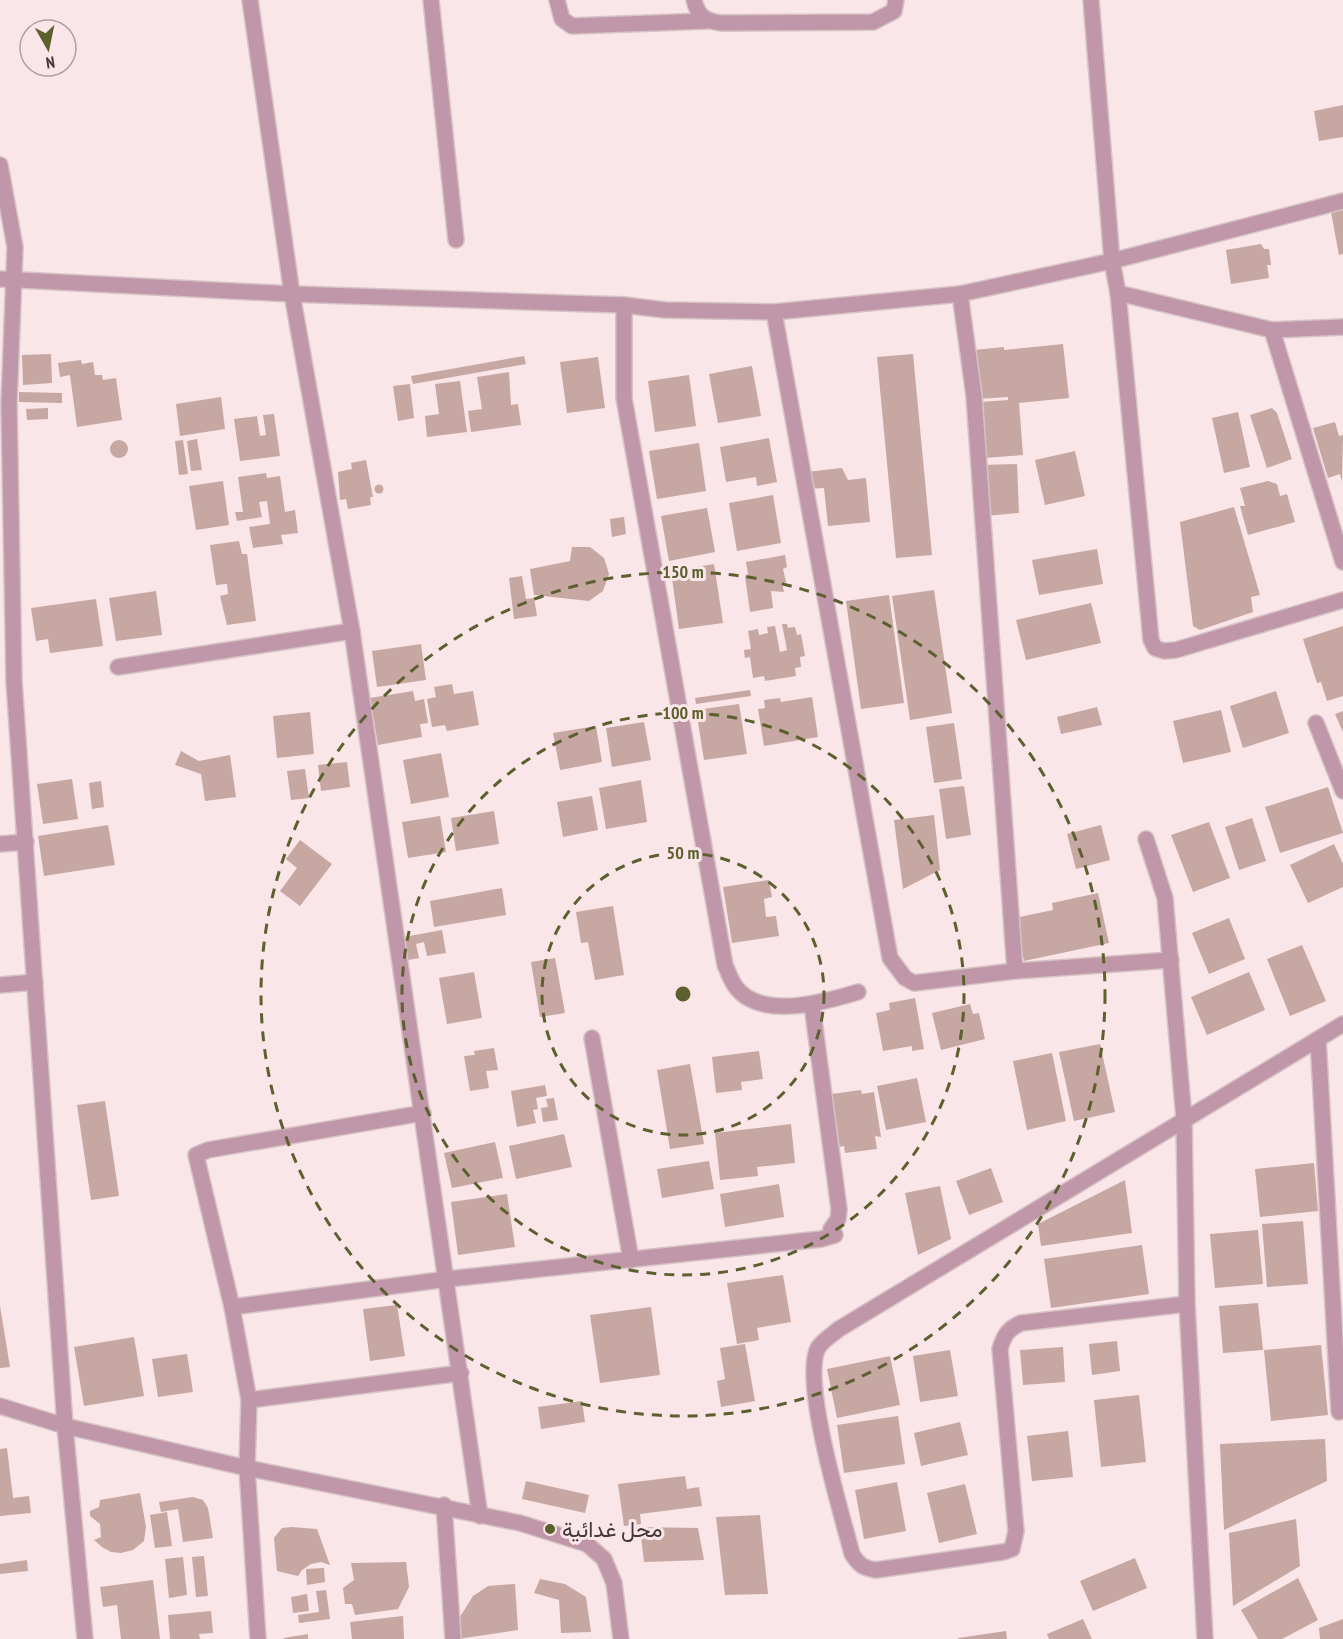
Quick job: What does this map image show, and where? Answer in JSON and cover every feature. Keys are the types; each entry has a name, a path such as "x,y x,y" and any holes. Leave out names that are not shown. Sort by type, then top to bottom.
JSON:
{"street":[{"path":"250,0 292,294 352,631 448,1279 480,1516"},
{"path":"431,0 456,240"},
{"path":"557,0 562,19 572,26 707,21 722,23 873,21 885,18 894,11 897,0"},
{"path":"694,0 698,14 707,21"},
{"path":"1091,0 1112,261 1118,293 1151,640 1155,648 1164,651 1176,650 1343,600"},
{"path":"0,165 15,248 6,279 4,405 7,682 26,842 65,1426 85,1639"},
{"path":"6,279 292,294 624,305 665,310 774,312 960,294 1112,261 1343,201"},
{"path":"1118,293 1272,330 1343,327"},
{"path":"960,294 974,396 1015,970"},
{"path":"624,305 624,398 725,965 735,987 751,999 778,1006 813,1005 858,992"},
{"path":"774,312 890,958 905,978 914,983 1015,970 1171,960"},
{"path":"1272,330 1343,562"},
{"path":"118,667 352,631"},
{"path":"1316,723 1343,791"},
{"path":"1146,838 1165,898 1184,1119 1187,1304 1205,1639"},
{"path":"0,844 26,842"},
{"path":"0,985 35,982"},
{"path":"232,1307 448,1279 821,1239 835,1234 831,1229 838,1219 839,1209 813,1005"},
{"path":"1187,1304 1021,1323 1010,1328 1003,1337 1000,1349 1016,1532 1012,1548 1003,1552 876,1570 864,1568 857,1563 849,1544 817,1412 815,1374 818,1348 839,1329 1343,1024"},
{"path":"592,1038 631,1260"},
{"path":"1318,1039 1339,1412"},
{"path":"258,1639 247,1468 249,1400 232,1307 196,1155 208,1149 423,1113"},
{"path":"249,1400 461,1373"},
{"path":"0,1406 65,1426 247,1468 444,1505 480,1516 520,1523 587,1544 604,1559 614,1583 621,1639"},
{"path":"444,1505 453,1639"}],"building":[{"path":"1343,105 1343,137 1319,141 1314,111"},
{"path":"1343,210 1343,254 1339,255 1331,212"},
{"path":"1261,244 1264,249 1269,249 1271,265 1267,265 1269,278 1231,284 1226,250"},
{"path":"1063,344 1069,398 1019,403 1023,455 984,458 980,402 1008,400 1008,397 978,399 974,350 1004,347 1004,350"},
{"path":"51,354 52,383 23,385 22,355"},
{"path":"913,354 932,555 896,558 877,357"},
{"path":"524,356 526,364 413,384 411,376"},
{"path":"598,357 605,408 567,413 560,362"},
{"path":"81,360 82,364 93,362 95,375 102,375 103,380 116,378 122,420 77,427 70,375 60,377 58,363"},
{"path":"752,366 761,416 718,423 709,374"},
{"path":"509,372 511,405 518,404 521,425 471,432 468,411 482,409 477,377"},
{"path":"689,375 696,426 655,432 648,381"},
{"path":"460,381 467,432 427,437 425,416 439,414 435,384"},
{"path":"410,384 414,418 398,421 393,386"},
{"path":"19,392 62,393 62,403 19,402"},
{"path":"221,397 225,429 180,436 176,404"},
{"path":"48,408 48,419 27,420 26,409"},
{"path":"1272,408 1277,413 1292,459 1267,468 1250,415"},
{"path":"1238,412 1250,467 1224,473 1212,418"},
{"path":"274,414 280,456 240,461 234,419 257,416 260,436 266,435 263,415"},
{"path":"1335,422 1339,436 1343,435 1342,482 1340,474 1328,478 1313,428"},
{"path":"769,438 777,482 757,486 756,477 726,482 720,447"},
{"path":"197,439 202,470 191,471 187,441"},
{"path":"119,440 125,443 128,449 125,455 119,458 113,455 110,449 113,443"},
{"path":"183,440 188,474 179,475 175,441"},
{"path":"699,443 706,491 657,499 649,451"},
{"path":"1075,451 1085,496 1045,505 1035,460"},
{"path":"366,460 373,497 370,497 371,505 348,509 346,499 340,500 338,472 352,469 351,463"},
{"path":"1017,464 1019,513 986,516 982,465"},
{"path":"842,468 848,480 866,478 870,522 828,526 824,488 807,489 806,472"},
{"path":"266,473 267,478 280,476 285,512 295,510 298,533 281,535 283,544 253,548 249,527 270,524 267,501 259,502 262,517 237,521 235,512 243,512 238,477"},
{"path":"223,481 229,525 196,530 189,486"},
{"path":"1268,481 1277,484 1280,496 1287,494 1295,522 1248,535 1240,506 1245,506 1240,488"},
{"path":"379,484 384,489 379,494 374,489"},
{"path":"773,495 781,543 737,551 729,503"},
{"path":"1234,507 1260,595 1251,597 1253,612 1200,630 1193,626 1180,522"},
{"path":"707,508 715,552 669,561 661,516"},
{"path":"624,517 626,534 612,537 610,519"},
{"path":"239,541 242,554 247,554 256,621 227,625 220,596 228,594 227,584 216,585 210,545"},
{"path":"572,547 590,547 604,558 609,574 603,591 589,601 534,595 530,569 570,561"},
{"path":"1097,549 1103,584 1039,595 1032,560"},
{"path":"785,555 787,567 783,569 786,582 782,583 784,592 771,591 773,608 750,612 745,576 748,574 746,562"},
{"path":"714,564 723,623 679,629 671,571"},
{"path":"522,576 526,599 534,598 537,616 514,619 509,578"},
{"path":"934,590 952,713 910,720 892,596"},
{"path":"156,591 162,635 116,641 109,598"},
{"path":"889,595 904,703 861,709 846,601"},
{"path":"96,599 103,646 50,653 48,639 36,641 31,608"},
{"path":"1091,603 1101,643 1026,660 1016,620"},
{"path":"782,624 787,624 788,628 795,627 797,635 801,634 805,656 800,657 801,667 795,668 796,676 765,681 764,676 753,678 750,657 745,658 744,650 751,649 748,631 758,629 759,635 768,633 767,627 775,626 780,652 787,650"},
{"path":"1343,626 1343,696 1327,701 1321,682 1317,683 1303,639"},
{"path":"421,644 426,680 377,687 372,651"},
{"path":"452,684 454,694 473,691 479,725 447,731 445,725 432,727 427,699 436,697 434,687"},
{"path":"750,690 751,696 696,704 695,698"},
{"path":"413,691 415,701 424,699 428,723 420,724 422,737 378,745 370,698"},
{"path":"1276,691 1289,733 1243,748 1230,706"},
{"path":"812,697 818,737 764,746 758,709 765,708 764,700 780,698 781,702"},
{"path":"739,704 747,754 704,760 696,710"},
{"path":"1097,707 1102,725 1061,734 1057,717"},
{"path":"1221,710 1231,752 1183,763 1173,721"},
{"path":"1343,711 1343,732 1335,714"},
{"path":"310,712 314,754 277,758 273,716"},
{"path":"644,722 651,760 612,767 606,728"},
{"path":"954,723 962,779 934,783 926,727"},
{"path":"596,726 602,762 560,770 553,733"},
{"path":"181,751 199,761 230,755 236,797 205,801 201,774 175,765"},
{"path":"441,753 449,797 411,804 403,760"},
{"path":"347,762 350,787 321,791 318,765"},
{"path":"305,769 309,798 291,800 287,771"},
{"path":"72,779 78,819 43,824 37,784"},
{"path":"641,780 647,822 606,829 599,788"},
{"path":"101,781 104,807 92,809 89,783"},
{"path":"964,786 971,835 946,839 939,789"},
{"path":"1328,787 1343,833 1280,853 1265,807"},
{"path":"592,796 598,830 563,837 557,802"},
{"path":"494,811 499,844 456,851 451,818"},
{"path":"934,815 940,870 903,889 894,820"},
{"path":"440,816 446,852 408,858 402,822"},
{"path":"1252,818 1266,861 1239,870 1225,827"},
{"path":"1209,822 1230,878 1193,892 1171,835"},
{"path":"108,825 115,865 44,876 38,836"},
{"path":"1101,825 1110,860 1076,869 1067,834"},
{"path":"300,840 332,864 300,906 280,891 297,868 286,859"},
{"path":"1334,844 1343,864 1343,887 1308,903 1290,865"},
{"path":"769,880 772,897 764,899 766,917 776,916 779,936 732,943 723,887"},
{"path":"502,888 506,915 434,927 430,901"},
{"path":"1098,893 1109,943 1024,961 1015,918 1053,910 1052,903"},
{"path":"613,906 624,975 595,980 588,942 581,943 576,912"},
{"path":"1229,918 1245,959 1209,974 1192,933"},
{"path":"442,930 446,953 427,956 424,942 416,944 419,958 403,961 399,938"},
{"path":"1302,945 1326,1001 1290,1016 1267,959"},
{"path":"555,958 565,1013 540,1017 531,962"},
{"path":"474,972 482,1018 447,1024 439,978"},
{"path":"1249,972 1265,1010 1207,1035 1191,997"},
{"path":"915,998 924,1049 912,1051 912,1046 883,1051 876,1013 890,1010 889,1003"},
{"path":"970,1004 973,1014 979,1013 985,1039 941,1050 932,1013"},
{"path":"1100,1044 1115,1112 1074,1121 1059,1052"},
{"path":"494,1048 498,1070 486,1071 489,1088 470,1091 464,1056 475,1055 474,1051"},
{"path":"759,1051 763,1079 741,1082 742,1090 716,1093 712,1057"},
{"path":"1052,1053 1066,1121 1027,1130 1013,1061"},
{"path":"690,1064 704,1144 670,1149 657,1070"},
{"path":"917,1078 926,1122 886,1130 877,1086"},
{"path":"545,1085 547,1096 536,1098 538,1109 533,1110 536,1123 517,1127 511,1091"},
{"path":"861,1090 862,1094 874,1092 881,1137 875,1136 877,1149 845,1153 844,1146 839,1147 832,1094"},
{"path":"554,1098 558,1120 543,1122 541,1108 548,1107 546,1099"},
{"path":"105,1101 119,1196 91,1200 77,1105"},
{"path":"791,1124 795,1163 757,1167 758,1176 720,1180 715,1133"},
{"path":"564,1134 572,1167 516,1179 509,1146"},
{"path":"495,1142 503,1178 452,1188 444,1153"},
{"path":"709,1161 714,1189 662,1198 657,1169"},
{"path":"1314,1163 1318,1211 1260,1217 1255,1169"},
{"path":"991,1168 1003,1202 969,1215 956,1181"},
{"path":"1125,1180 1132,1233 1041,1246 1038,1224"},
{"path":"779,1184 784,1217 725,1227 720,1194"},
{"path":"940,1186 951,1239 918,1255 905,1193"},
{"path":"507,1194 515,1247 458,1255 451,1202"},
{"path":"1303,1221 1308,1284 1267,1287 1262,1224"},
{"path":"1258,1230 1263,1284 1215,1288 1210,1234"},
{"path":"1142,1245 1149,1294 1051,1308 1044,1259"},
{"path":"783,1275 791,1322 757,1328 759,1340 737,1344 727,1283"},
{"path":"1258,1303 1263,1350 1223,1353 1219,1306"},
{"path":"397,1305 405,1356 370,1361 363,1309"},
{"path":"0,1306 10,1367 0,1368"},
{"path":"651,1307 660,1375 600,1383 590,1315"},
{"path":"134,1337 144,1396 84,1406 74,1347"},
{"path":"1117,1341 1120,1371 1092,1375 1089,1344"},
{"path":"745,1344 755,1401 721,1407 717,1381 725,1379 720,1348"},
{"path":"1321,1345 1328,1415 1271,1421 1264,1350"},
{"path":"1063,1347 1065,1382 1023,1385 1020,1350"},
{"path":"950,1350 958,1396 920,1402 913,1356"},
{"path":"187,1354 193,1392 158,1397 152,1359"},
{"path":"890,1356 900,1405 837,1418 827,1369"},
{"path":"1139,1395 1146,1462 1101,1467 1094,1400"},
{"path":"582,1401 585,1422 541,1429 538,1407"},
{"path":"898,1416 905,1464 844,1473 837,1425"},
{"path":"960,1422 968,1455 921,1466 914,1433"},
{"path":"1068,1431 1073,1477 1032,1481 1027,1436"},
{"path":"1325,1439 1327,1481 1224,1530 1220,1444"},
{"path":"7,1448 13,1498 29,1496 31,1513 0,1516 0,1449"},
{"path":"685,1476 687,1489 699,1487 702,1506 640,1514 641,1524 624,1526 618,1484"},
{"path":"526,1481 589,1495 585,1513 522,1499"},
{"path":"897,1482 906,1531 864,1539 855,1490"},
{"path":"965,1484 977,1534 939,1543 927,1493"},
{"path":"140,1493 146,1527 144,1541 133,1550 121,1553 111,1552 102,1547 94,1540 101,1537 100,1524 90,1516 90,1511 99,1507 100,1500"},
{"path":"193,1497 203,1500 208,1508 213,1538 183,1542 178,1509 161,1512 159,1502"},
{"path":"167,1512 172,1546 155,1548 150,1515"},
{"path":"760,1515 768,1594 725,1595 716,1517"},
{"path":"1296,1519 1300,1566 1233,1606 1229,1533"},
{"path":"640,1527 698,1528 704,1560 644,1562"},
{"path":"282,1528 317,1529 330,1565 321,1562 311,1564 298,1576 277,1571 274,1538"},
{"path":"204,1556 208,1596 196,1597 192,1557"},
{"path":"183,1557 187,1595 169,1598 165,1559"},
{"path":"1135,1558 1147,1588 1093,1611 1080,1581"},
{"path":"27,1560 28,1571 0,1574 0,1564"},
{"path":"406,1562 409,1587 398,1609 355,1615 352,1604 345,1604 343,1588 354,1580 351,1563"},
{"path":"324,1568 325,1582 307,1585 306,1569"},
{"path":"1298,1578 1318,1620 1282,1639 1258,1639 1241,1610"},
{"path":"540,1579 565,1584 586,1597 591,1632 561,1633 559,1600 534,1593"},
{"path":"153,1580 160,1639 121,1639 117,1605 103,1607 100,1587"},
{"path":"515,1584 518,1630 458,1639 460,1617 473,1596 488,1586"},
{"path":"326,1590 330,1619 299,1623 298,1615 319,1612 316,1591"},
{"path":"307,1594 309,1611 293,1613 291,1597"},
{"path":"211,1611 213,1633 199,1634 200,1639 170,1639 168,1615"},
{"path":"403,1616 404,1639 352,1639 350,1622"},
{"path":"1083,1619 1092,1639 1049,1639 1047,1634"},
{"path":"1343,1619 1343,1639 1320,1639 1319,1628"},
{"path":"1006,1631 1007,1639 958,1639 958,1638"},
{"path":"308,1634 308,1639 284,1639 284,1638"}],"place":[{"name":"محل غدائية","path":"550,1529"}]}
